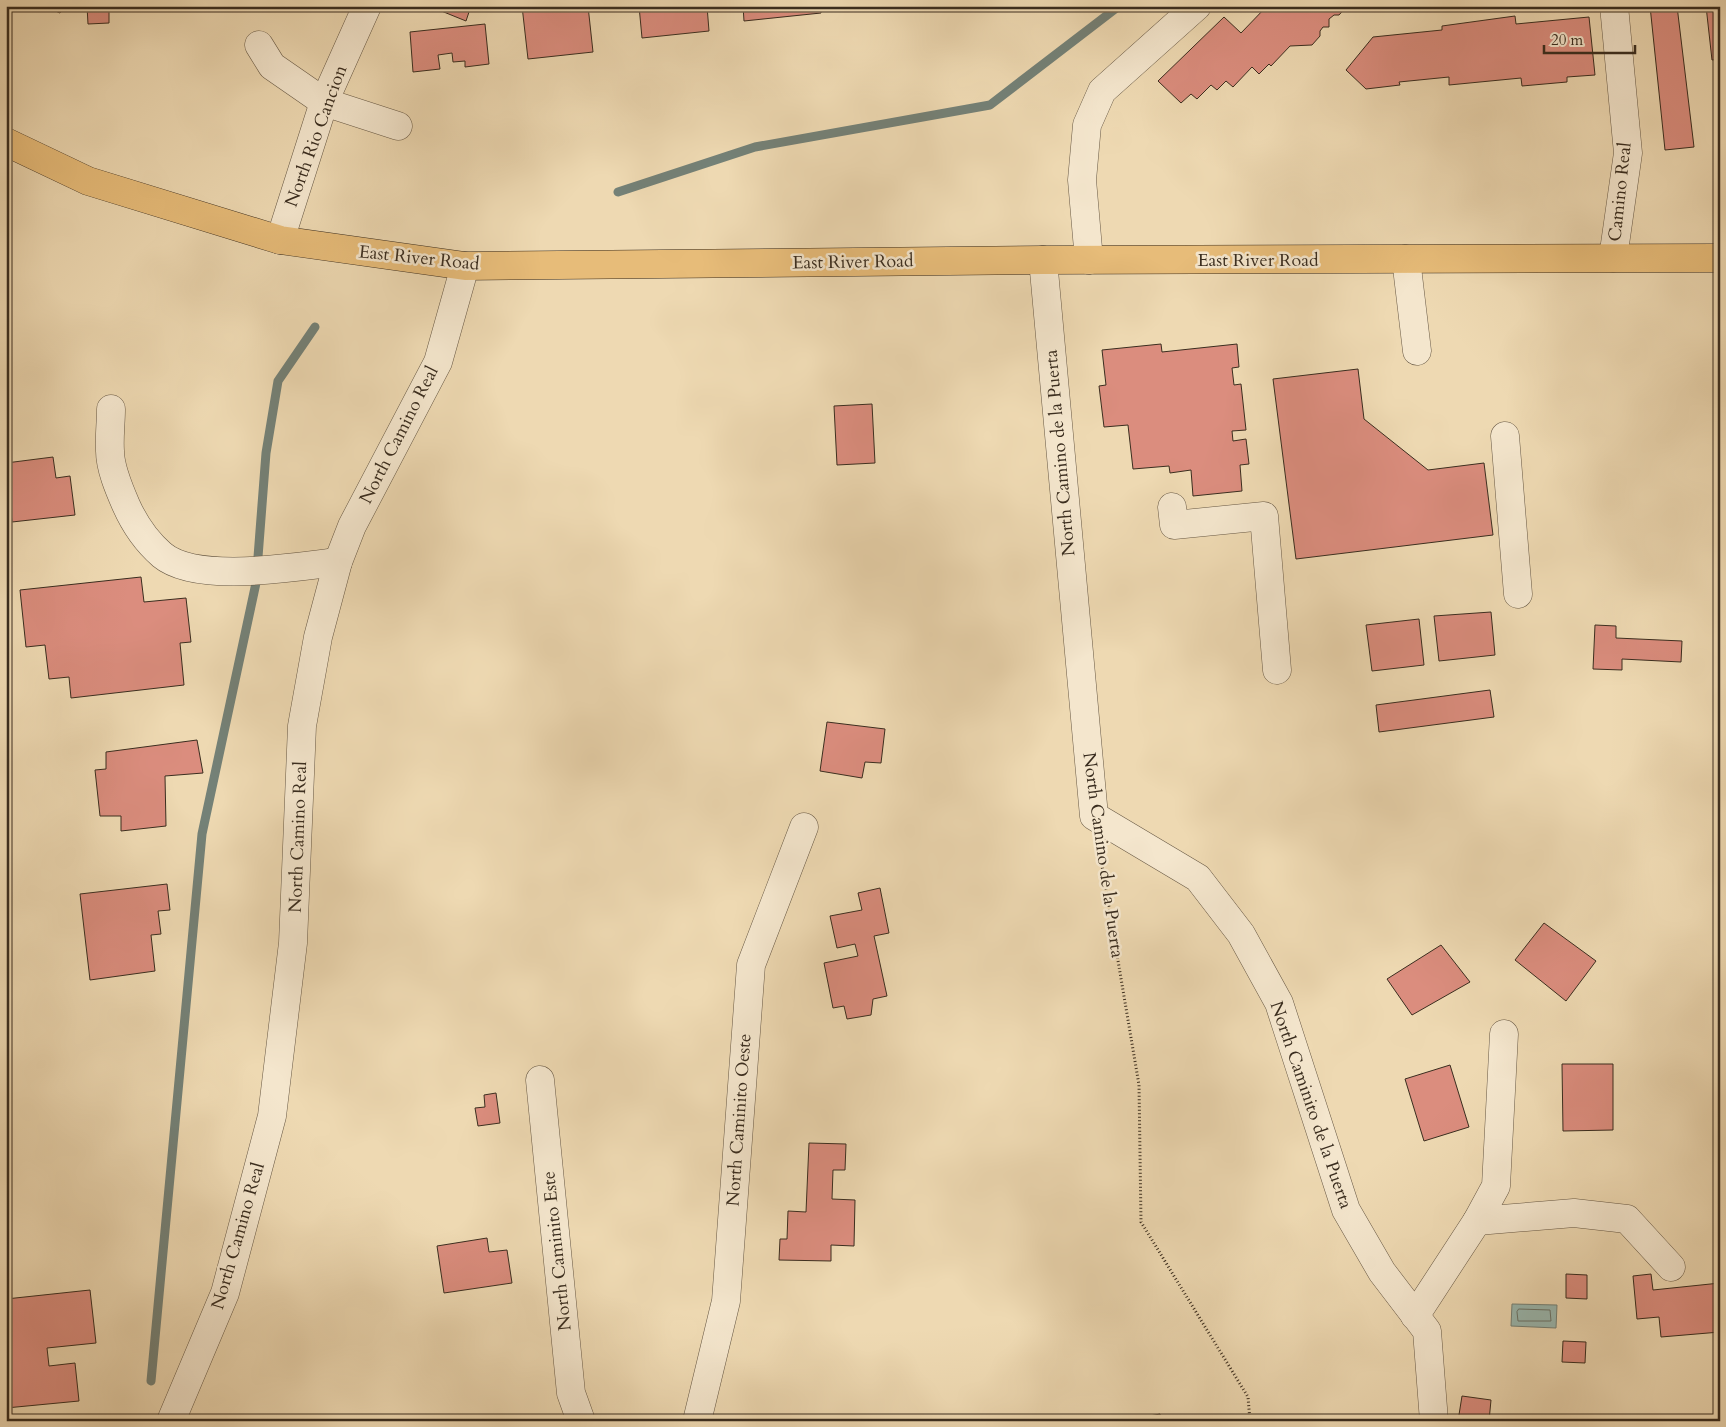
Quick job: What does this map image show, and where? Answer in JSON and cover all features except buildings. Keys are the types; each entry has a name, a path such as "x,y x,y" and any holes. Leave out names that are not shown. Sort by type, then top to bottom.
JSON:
{"main road":[{"name":"East River Road","path":"6,142 88,181 280,240 464,266 1043,260 1720,258"}],"street":[{"name":"North Rio Cancion","path":"280,240 324,102 367,6"},
{"path":"1089,260 1082,180 1087,125 1102,91 1197,6"},
{"name":"Camino Real","path":"1613,258 1628,153 1614,6"},
{"path":"259,45 272,66 324,102 398,126"},
{"path":"1406,259 1417,351"},
{"name":"North Camino de la Puerta","path":"1043,260 1094,816"},
{"name":"North Camino Real","path":"171,1421 225,1293 272,1116 293,943 302,726 318,636 338,562 352,526 438,362 464,266"},
{"path":"111,409 110,452 121,493 133,520 162,555 204,571 277,568 338,562"},
{"path":"1505,436 1518,594"},
{"path":"1172,507 1174,525 1264,516 1277,670"},
{"name":"North Caminito de la Puerta","path":"1094,816 1198,878 1241,934 1279,1003 1346,1210 1382,1272 1427,1331 1434,1421"},
{"name":"North Caminito Oeste","path":"697,1421 726,1300 750,965 804,826"},
{"path":"1415,1316 1477,1220 1496,1186 1504,1034"},
{"name":"North Caminito Este","path":"540,1080 571,1393 581,1421"},
{"path":"1477,1220 1574,1213 1627,1219 1671,1267"}],"path":[{"name":"North Camino de la Puerta","path":"1094,816 1138,1085 1141,1222 1248,1398 1250,1421"}],"water":[{"path":"1512,1304 1557,1305 1556,1328 1511,1326"}],"waterway":[{"path":"618,192 755,147 990,105 1119,6"},
{"path":"151,1381 202,834 256,583 266,453 278,381 315,327"}]}
